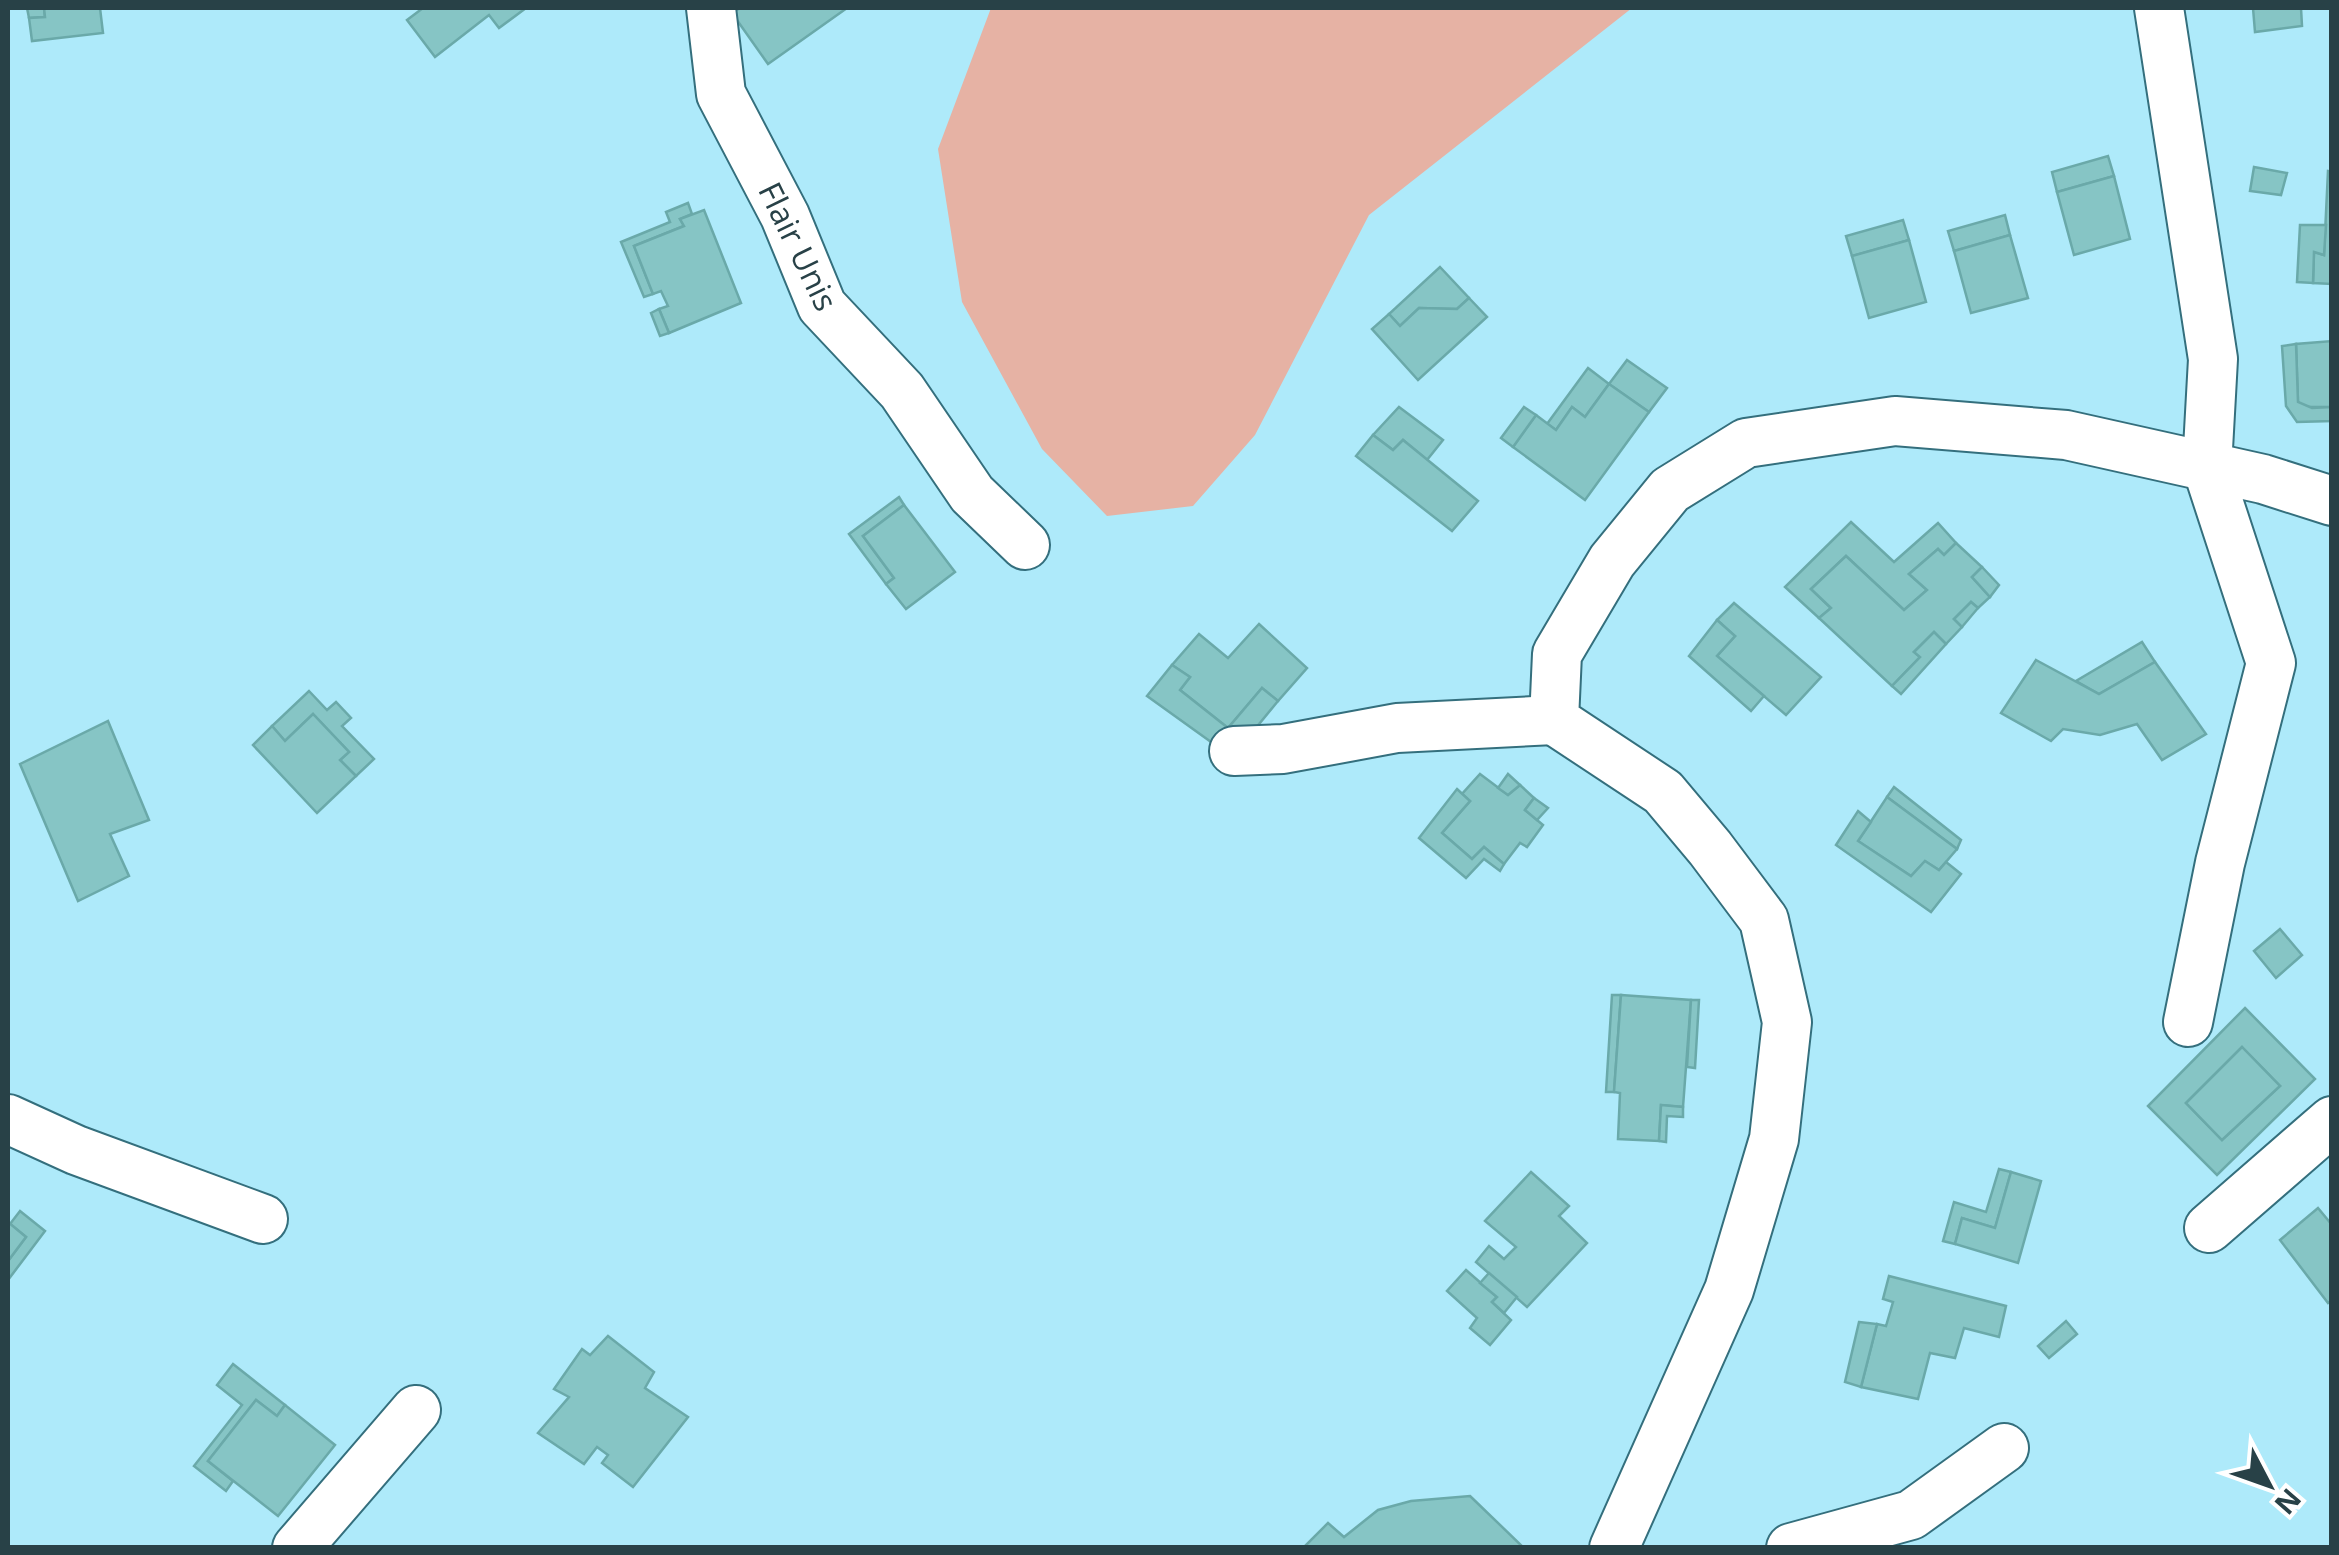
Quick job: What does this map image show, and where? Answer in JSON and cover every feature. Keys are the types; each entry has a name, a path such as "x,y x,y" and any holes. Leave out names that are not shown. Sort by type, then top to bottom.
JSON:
{"street":[{"name":"Flair Unis","path":"710,8 721,94 786,216 822,306 902,391 972,494 1026,545"},
{"path":"2159,8 2212,359 2208,467 2271,663 2220,862 2188,1022"},
{"path":"1554,720 1557,654 1612,561 1670,490 1746,443 1895,422 2066,436 2263,480 2332,501"},
{"path":"1234,751 1283,749 1396,728 1554,720 1663,792 1764,920 1786,1022 1774,1139 1729,1290 1614,1548"},
{"path":"8,1119 76,1150 263,1219"},
{"path":"2209,1228 2332,1121"},
{"path":"297,1548 416,1410"},
{"path":"1792,1548 1911,1515 2004,1448"}],"shaded area":[{"path":"991,8 1632,8 1369,215 1255,435 1193,506 1107,516 1042,449 962,302 938,149"}],"building":[{"path":"27,8 44,8 45,17 29,18"},
{"path":"44,8 100,8 103,33 32,41 29,18 45,17"},
{"path":"423,8 526,8 499,28 489,15 435,57 407,20"},
{"path":"740,8 847,8 768,64 732,13"},
{"path":"2253,8 2301,8 2302,26 2255,32"},
{"path":"2108,156 2114,176 2057,192 2052,172"},
{"path":"2254,167 2287,173 2281,195 2250,191"},
{"path":"2328,171 2332,172 2332,284 2313,283 2314,252 2324,255"},
{"path":"2114,176 2130,239 2074,255 2057,192"},
{"path":"688,203 692,214 680,219 684,226 634,246 653,294 644,297 621,242 670,222 666,212"},
{"path":"704,210 741,303 669,333 659,309 668,306 661,291 653,294 634,246 684,226 680,219"},
{"path":"2005,215 2010,235 1954,251 1948,231"},
{"path":"1903,220 1909,240 1852,256 1846,236"},
{"path":"2300,225 2326,225 2324,255 2314,252 2313,283 2297,282"},
{"path":"2010,235 2028,298 1971,313 1954,251"},
{"path":"1909,240 1926,302 1869,318 1852,256"},
{"path":"1440,267 1469,298 1457,309 1419,308 1400,326 1389,314"},
{"path":"1469,298 1487,317 1418,380 1372,329 1389,314 1400,326 1419,308 1457,309"},
{"path":"659,309 669,333 660,336 651,313"},
{"path":"2332,341 2332,407 2305,407 2298,402 2296,344"},
{"path":"2296,344 2298,402 2312,408 2332,407 2332,421 2297,422 2286,406 2282,346"},
{"path":"1627,360 1667,388 1649,412 1609,384"},
{"path":"1588,368 1609,384 1585,417 1572,407 1556,430 1547,424"},
{"path":"1609,384 1649,412 1585,500 1513,447 1536,415 1556,430 1572,407 1585,417"},
{"path":"1399,407 1443,440 1427,460 1403,440 1393,450 1373,435"},
{"path":"1524,407 1536,415 1513,447 1501,438"},
{"path":"1373,435 1393,450 1403,440 1478,501 1452,531 1356,456"},
{"path":"899,497 904,505 863,536 894,578 886,584 849,534"},
{"path":"904,505 955,572 906,609 886,584 894,578 863,536"},
{"path":"1851,522 1894,562 1938,523 1956,543 1944,555 1938,549 1909,574 1927,590 1904,610 1846,556 1811,589 1831,608 1819,618 1785,587"},
{"path":"1956,543 1982,567 1972,577 1990,597 1978,608 1971,602 1954,619 1962,627 1946,644 1934,632 1914,652 1920,657 1892,686 1819,618 1831,608 1811,589 1846,556 1904,610 1927,590 1909,574 1938,549 1944,555"},
{"path":"1982,567 1999,585 1990,597 1972,577"},
{"path":"1971,602 1978,608 1962,627 1954,619"},
{"path":"1734,603 1821,677 1786,715 1717,656 1735,636 1717,620"},
{"path":"1717,620 1735,636 1717,656 1764,696 1751,711 1689,656"},
{"path":"1259,624 1307,668 1278,701 1262,688 1228,728 1180,690 1190,677 1172,665 1199,634 1228,658"},
{"path":"1934,632 1946,644 1901,694 1892,686 1920,657 1914,652"},
{"path":"2142,642 2155,662 2099,694 2076,681"},
{"path":"2036,660 2099,694 2155,662 2206,734 2162,760 2137,724 2100,735 2063,729 2051,741 2001,713"},
{"path":"1172,665 1190,677 1180,690 1228,728 1262,688 1278,701 1232,757 1147,696"},
{"path":"309,691 327,710 336,702 351,718 342,726 374,759 356,776 340,760 349,752 313,714 285,741 272,726"},
{"path":"313,714 349,752 340,760 356,776 317,813 253,745 272,726 285,741"},
{"path":"108,721 149,820 110,834 129,876 78,901 20,764"},
{"path":"1480,774 1508,795 1520,785 1534,798 1525,810 1543,825 1527,847 1520,843 1504,864 1484,847 1472,859 1442,833 1470,801 1462,794"},
{"path":"1508,774 1520,785 1508,795 1498,788"},
{"path":"1894,787 1961,840 1957,849 1887,797"},
{"path":"1457,789 1470,801 1442,833 1472,859 1484,847 1504,864 1500,871 1484,859 1466,878 1419,838"},
{"path":"1887,797 1957,849 1939,870 1925,861 1911,876 1858,841"},
{"path":"1534,798 1548,808 1537,820 1525,810"},
{"path":"1858,811 1871,822 1858,841 1911,876 1925,861 1939,870 1946,862 1961,874 1931,912 1836,845"},
{"path":"2280,929 2302,955 2276,978 2254,951"},
{"path":"1612,995 1621,995 1614,1092 1606,1092"},
{"path":"1621,995 1691,1000 1683,1107 1661,1105 1659,1141 1618,1139 1620,1093 1614,1092"},
{"path":"1691,1000 1699,1000 1695,1068 1687,1067"},
{"path":"2245,1008 2315,1079 2217,1175 2148,1106","holes":["2242,1047 2280,1086 2222,1140 2186,1103"]},
{"path":"2242,1047 2280,1086 2222,1140 2186,1103"},
{"path":"1661,1105 1683,1107 1683,1117 1667,1116 1666,1142 1659,1141"},
{"path":"1999,1169 2011,1172 1995,1228 1962,1218 1955,1244 1943,1241 1954,1202 1986,1212"},
{"path":"1531,1172 1569,1206 1559,1216 1587,1243 1527,1307 1476,1262 1489,1246 1504,1259 1516,1247 1485,1221"},
{"path":"2011,1172 2041,1181 2018,1263 1955,1244 1962,1218 1995,1228"},
{"path":"2318,1208 2332,1225 2332,1300 2328,1303 2280,1240"},
{"path":"20,1211 45,1231 8,1280 8,1261 26,1237 10,1224"},
{"path":"8,1222 26,1237 8,1261"},
{"path":"1466,1270 1497,1297 1492,1302 1511,1320 1490,1345 1470,1328 1477,1318 1447,1291"},
{"path":"1489,1273 1517,1297 1504,1313 1492,1302 1497,1297 1480,1283"},
{"path":"1889,1276 2006,1306 1999,1337 1964,1328 1955,1358 1930,1353 1918,1399 1861,1387 1877,1324 1886,1326 1893,1302 1883,1299"},
{"path":"2066,1321 2077,1334 2049,1358 2038,1346"},
{"path":"1859,1322 1877,1324 1861,1387 1845,1382"},
{"path":"608,1336 654,1372 645,1388 688,1417 633,1487 602,1463 608,1455 597,1447 584,1464 538,1433 569,1397 554,1389 582,1349 590,1355"},
{"path":"233,1364 285,1405 277,1416 256,1400 208,1461 233,1481 226,1491 194,1466 242,1405 217,1385"},
{"path":"256,1400 277,1416 285,1405 335,1445 278,1516 208,1461"},
{"path":"1470,1496 1524,1548 1303,1548 1328,1523 1344,1537 1378,1510 1411,1501"}]}
